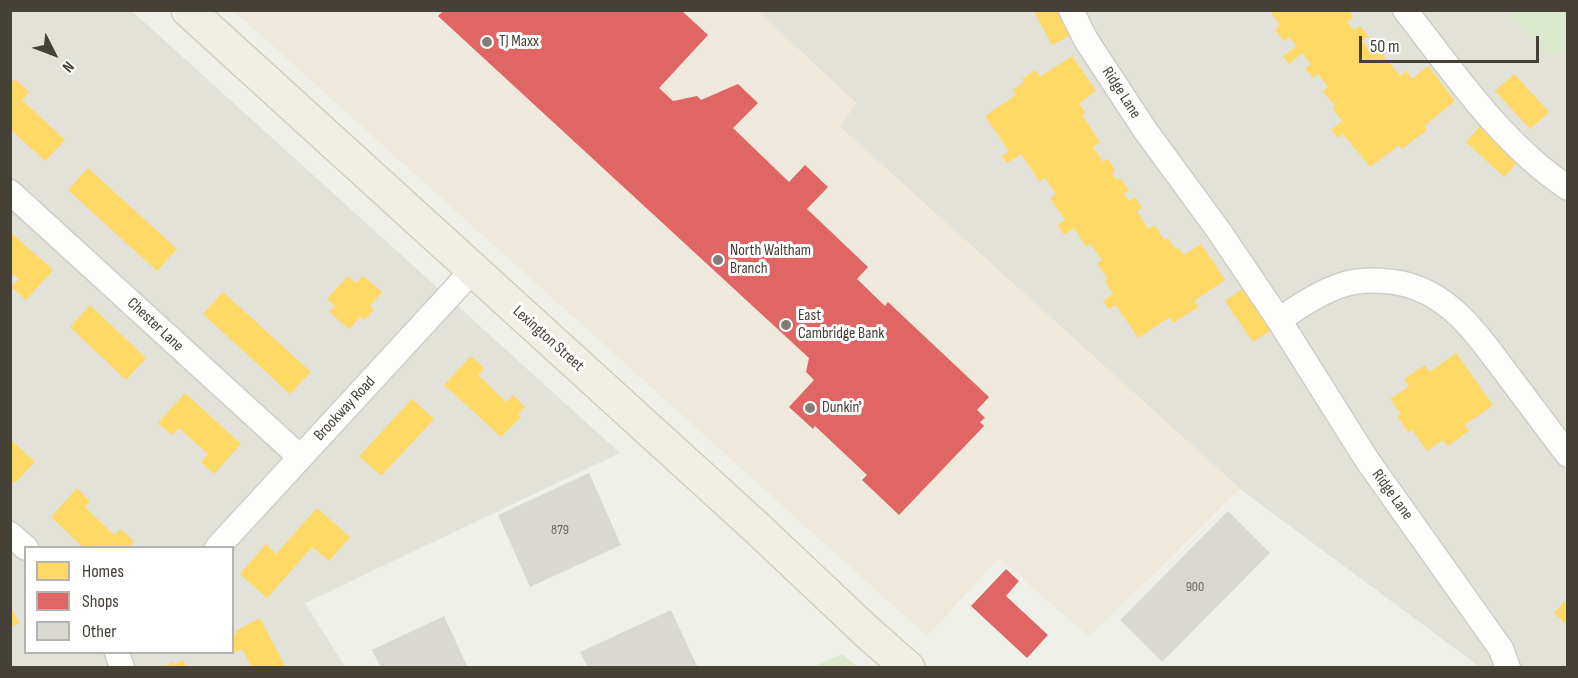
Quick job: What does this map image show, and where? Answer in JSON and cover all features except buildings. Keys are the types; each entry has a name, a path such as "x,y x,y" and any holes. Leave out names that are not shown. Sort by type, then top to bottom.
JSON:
{"main road":[{"name":"Lexington Street","path":"188,10 472,271 749,520 908,668"}],"street":[{"name":"Ridge Lane","path":"1071,10 1086,40 1145,130 1219,231 1279,320 1367,460 1501,649 1508,668"},
{"path":"1405,10 1479,105 1513,143 1544,172 1568,188"},
{"name":"Chester Lane","path":"10,192 300,457"},
{"name":"Brookway Road","path":"219,546 472,271"},
{"path":"1279,320 1309,300 1341,285 1372,280 1402,282 1428,292 1455,310 1476,332 1568,455"},
{"path":"10,534 24,546"}],"shaded area":[{"path":"1505,10 1551,55 1567,49 1567,667 1480,667 1240,489 840,127 856,103 757,11"},
{"path":"10,11 132,11 620,453 305,603 345,667 11,667"},
{"path":"234,11 757,11 856,103 840,127 1240,489 1089,637 999,558 927,636"}],"green space":[{"path":"1505,11 1567,11 1567,49 1551,56"},
{"path":"842,654 858,667 813,667"}],"place":[{"name":"TJ Maxx","path":"487,42"},
{"name":"North Waltham Branch","path":"718,260"},
{"name":"East Cambridge Bank","path":"786,325"},
{"name":"Dunkin'","path":"810,408"}]}
